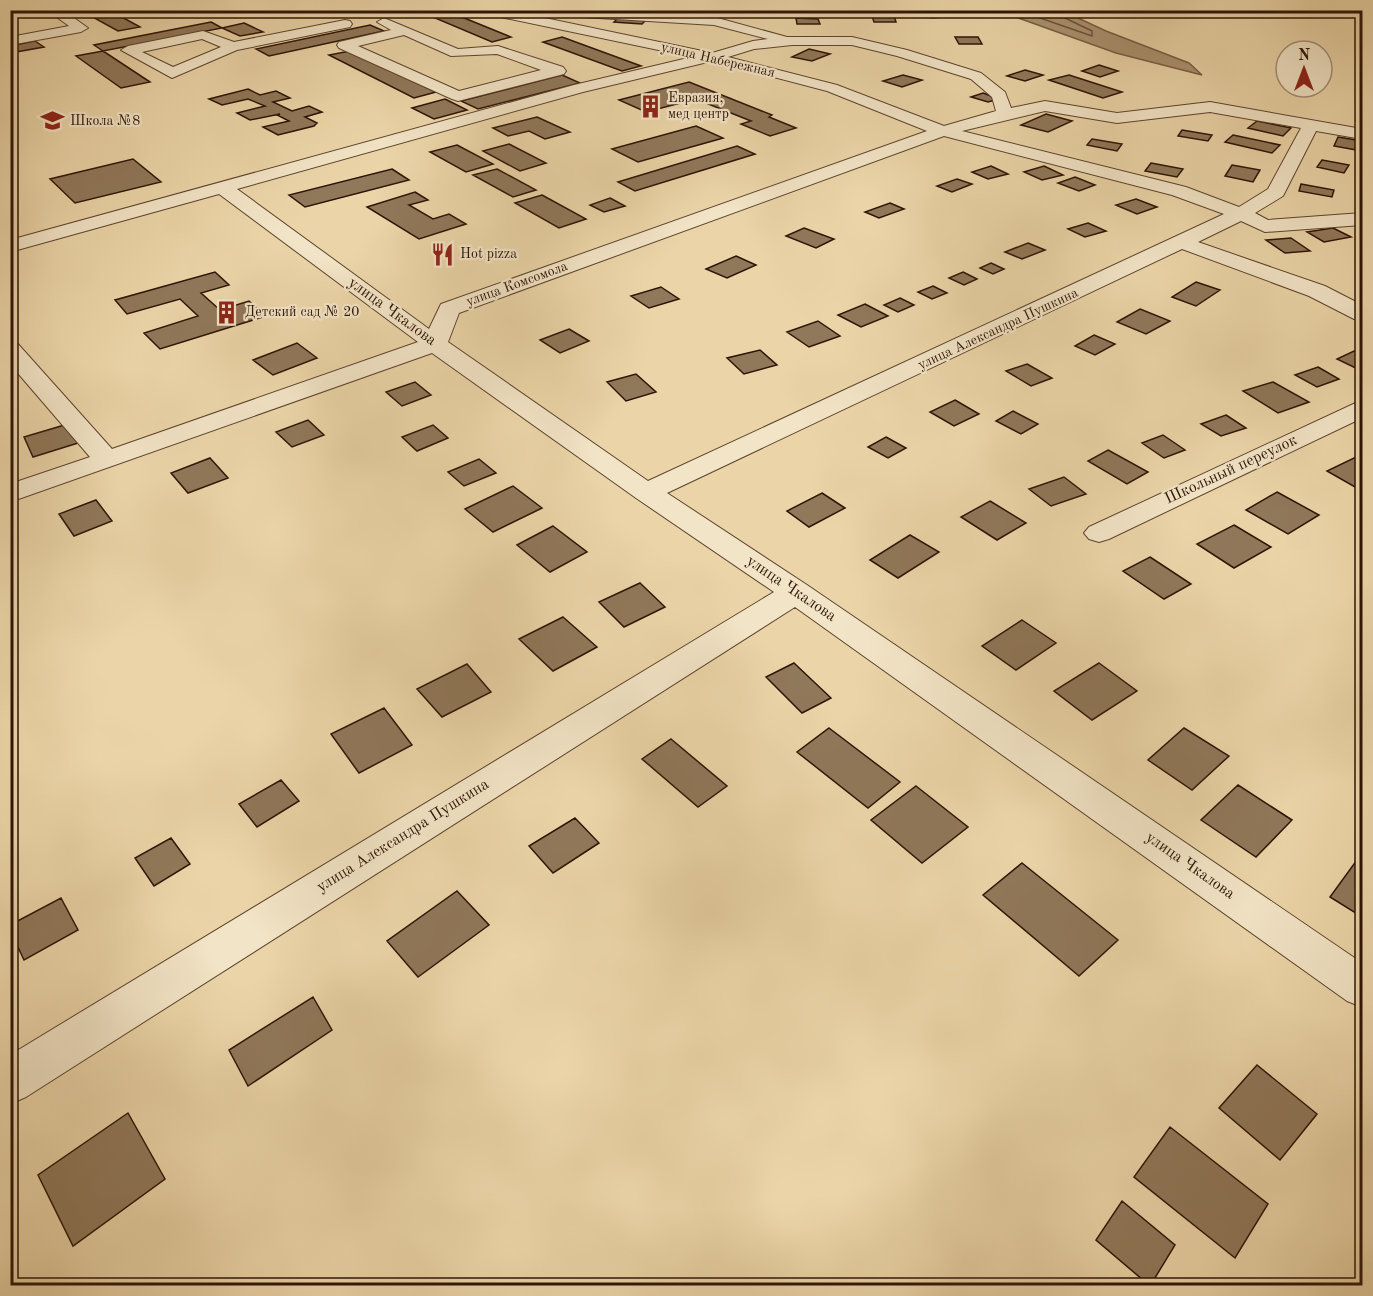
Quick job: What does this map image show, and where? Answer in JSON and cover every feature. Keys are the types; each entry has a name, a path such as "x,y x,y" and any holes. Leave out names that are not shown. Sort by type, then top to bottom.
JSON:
{"street":[{"path":"10,14 28,10"},
{"path":"10,40 81,28 53,10"},
{"path":"398,12 374,18 456,53 498,50 597,84"},
{"path":"491,12 714,21 792,41"},
{"name":"улица Набережная","path":"491,12 712,57 832,88 943,131 1179,191 1241,214 1265,226 1362,219"},
{"path":"233,48 203,35 128,50 172,73 233,48 349,23 324,15"},
{"path":"405,31 344,45 458,96 558,70"},
{"path":"10,246 597,84 753,45 792,41 852,41 947,66 976,76 999,95 1005,114"},
{"name":"улица Комсомола","path":"435,344 449,309 943,131 1005,114 1045,106 1117,118 1210,107 1362,134"},
{"name":"улица Александра Пушкина","path":"646,492 1241,214 1276,192 1311,124"},
{"name":"улица Чкалова","path":"222,187 435,344 646,492 796,592 1362,987"},
{"path":"1183,243 1317,291 1362,314"},
{"path":"10,494 435,344"},
{"path":"10,349 107,460"},
{"name":"Школьный переулок","path":"1099,533 1362,408"},
{"name":"улица Александра Пушкина","path":"10,1081 796,592"}],"shaded area":[{"path":"966,10 977,14 933,18 865,11"}],"water":[{"path":"999,11 1063,11 1106,31 1189,63 1202,75 1116,53"}],"building":[{"path":"80,10 109,10 140,27 118,31"},
{"path":"340,10 371,10 372,11 351,16"},
{"path":"447,11 511,37 492,42 428,15"},
{"path":"872,16 894,16 896,22 874,22"},
{"path":"618,18 646,20 642,24 614,22"},
{"path":"796,18 818,19 820,24 797,24"},
{"path":"211,22 222,28 103,51 94,45"},
{"path":"244,23 263,32 240,36 222,28"},
{"path":"370,25 384,31 269,56 256,49"},
{"path":"562,37 641,66 622,71 543,42"},
{"path":"955,37 978,37 982,44 959,44"},
{"path":"35,41 44,47 10,53 10,46"},
{"path":"809,49 830,54 812,61 792,57"},
{"path":"103,51 150,82 121,88 76,56"},
{"path":"350,51 436,92 414,98 329,55"},
{"path":"1099,65 1118,71 1100,77 1082,71"},
{"path":"1025,70 1043,75 1025,81 1007,76"},
{"path":"562,75 580,83 478,109 461,101"},
{"path":"903,75 922,80 902,87 883,81"},
{"path":"1069,75 1122,92 1103,98 1049,80"},
{"name":"Евразия, мед центр","path":"689,82 772,115 769,117 796,128 770,136 741,124 751,121 696,99 646,112 619,100"},
{"path":"248,89 260,95 276,91 290,98 273,102 292,111 309,106 322,112 305,117 317,123 314,126 278,135 263,127 289,121 277,115 280,114 250,120 237,113 265,106 248,99 222,105 209,99"},
{"path":"983,93 999,99 988,102 971,97"},
{"path":"445,99 467,110 434,119 412,108"},
{"path":"1046,114 1072,121 1048,132 1021,125"},
{"path":"537,117 570,132 545,139 529,131 508,136 493,128"},
{"path":"1257,121 1291,128 1283,136 1248,128"},
{"path":"696,126 723,138 638,162 612,149"},
{"path":"1182,130 1212,135 1208,141 1178,136"},
{"path":"1233,135 1280,145 1272,153 1225,142"},
{"path":"1338,137 1362,141 1362,151 1334,146"},
{"path":"1092,139 1122,144 1117,151 1087,145"},
{"path":"509,144 546,163 520,171 483,151"},
{"path":"457,145 493,164 466,172 430,152"},
{"path":"737,146 755,154 635,191 618,182"},
{"path":"133,159 161,182 75,203 50,179"},
{"path":"1322,160 1349,165 1344,173 1317,167"},
{"path":"1151,163 1183,169 1177,177 1145,171"},
{"path":"1232,165 1260,170 1253,182 1225,176"},
{"path":"991,166 1008,174 988,179 972,172"},
{"path":"1044,166 1063,175 1042,180 1024,172"},
{"path":"392,169 409,180 305,207 289,195"},
{"path":"497,169 536,190 513,197 473,175"},
{"path":"1075,177 1095,185 1079,191 1058,183"},
{"path":"957,179 972,184 952,192 937,186"},
{"path":"1301,184 1334,190 1332,197 1299,191"},
{"path":"415,192 428,200 409,205 433,219 449,214 466,224 419,239 367,207"},
{"path":"542,195 586,219 559,228 515,203"},
{"path":"610,198 625,206 604,212 590,205"},
{"path":"1136,199 1157,207 1137,214 1116,205"},
{"path":"890,203 904,209 879,218 865,212"},
{"path":"1088,223 1106,231 1085,237 1068,229"},
{"path":"804,228 834,239 816,248 786,236"},
{"path":"1333,228 1351,237 1324,242 1307,232"},
{"path":"1291,238 1310,251 1285,253 1266,240"},
{"path":"1028,243 1045,250 1022,259 1005,252"},
{"path":"736,256 756,265 727,278 706,269"},
{"path":"991,263 1004,269 993,274 980,268"},
{"name":"Детский сад № 20","path":"215,272 229,285 201,293 220,310 249,301 266,316 160,349 144,333 198,316 180,299 127,314 115,300"},
{"path":"963,272 977,279 964,285 949,278"},
{"path":"1196,282 1220,290 1196,306 1172,297"},
{"path":"933,286 947,293 932,299 918,292"},
{"path":"661,287 679,299 649,308 631,296"},
{"path":"900,298 914,305 898,312 884,305"},
{"path":"865,304 888,316 861,327 838,315"},
{"path":"1140,309 1170,321 1146,334 1117,322"},
{"path":"818,321 840,336 809,347 787,332"},
{"path":"569,329 589,341 560,353 540,340"},
{"path":"1094,335 1115,344 1095,355 1075,346"},
{"path":"297,343 317,358 273,375 253,360"},
{"path":"760,350 777,365 744,374 727,358"},
{"path":"1354,351 1362,354 1362,371 1337,359"},
{"path":"1027,364 1052,378 1031,386 1006,371"},
{"path":"1318,367 1339,379 1317,387 1295,375"},
{"path":"636,374 656,392 626,401 607,382"},
{"path":"415,382 431,395 402,406 386,392"},
{"path":"1273,382 1309,402 1278,413 1243,391"},
{"path":"955,400 979,414 954,426 930,412"},
{"path":"1013,411 1038,424 1021,434 996,421"},
{"path":"1226,415 1246,428 1221,436 1201,424"},
{"path":"308,420 324,435 292,447 276,432"},
{"path":"68,424 78,443 33,457 24,437"},
{"path":"433,425 448,438 417,451 402,437"},
{"path":"1163,435 1185,450 1164,458 1142,443"},
{"path":"886,437 906,448 888,458 868,447"},
{"path":"1108,450 1148,472 1127,484 1088,461"},
{"path":"1356,457 1362,460 1362,491 1327,471"},
{"path":"210,458 228,478 188,493 171,473"},
{"path":"479,459 496,473 464,486 448,472"},
{"path":"1064,477 1086,494 1051,506 1029,489"},
{"path":"513,486 542,508 493,532 465,509"},
{"path":"1277,492 1319,515 1288,534 1246,510"},
{"path":"822,493 845,508 809,527 787,511"},
{"path":"96,500 112,521 74,536 59,514"},
{"path":"990,501 1026,523 997,540 961,517"},
{"path":"1234,525 1271,547 1234,568 1197,544"},
{"path":"553,526 587,552 550,572 517,545"},
{"path":"910,535 939,552 898,578 870,560"},
{"path":"1150,557 1191,584 1164,599 1123,571"},
{"path":"640,583 665,607 624,627 599,602"},
{"path":"563,617 597,647 553,671 519,639"},
{"path":"1022,620 1056,643 1016,670 982,646"},
{"path":"794,663 831,698 802,713 766,677"},
{"path":"1099,663 1137,691 1092,720 1054,691"},
{"path":"467,664 491,692 442,717 417,689"},
{"path":"384,708 412,745 359,773 331,734"},
{"path":"829,728 900,782 868,808 797,752"},
{"path":"1184,728 1229,756 1192,790 1148,760"},
{"path":"671,739 727,786 698,807 642,759"},
{"path":"281,780 299,801 257,827 239,804"},
{"path":"1238,785 1292,820 1256,857 1201,820"},
{"path":"916,786 968,827 922,863 871,820"},
{"path":"575,818 599,843 553,873 529,846"},
{"path":"171,838 190,864 154,886 135,858"},
{"path":"1362,853 1362,917 1330,897"},
{"path":"1022,863 1118,940 1079,976 983,895"},
{"path":"457,891 489,925 418,977 387,941"},
{"path":"61,898 78,930 24,960 10,930 10,925"},
{"path":"313,997 332,1030 248,1086 229,1050"},
{"path":"1257,1065 1317,1114 1280,1160 1219,1108"},
{"path":"128,1113 165,1179 73,1246 38,1175"},
{"path":"1170,1127 1268,1204 1235,1258 1134,1177"},
{"path":"1122,1201 1175,1245 1150,1286 1096,1240"}],"place":[{"name":"Евразия, мед центр","path":"650,106"},
{"name":"Школа №8","path":"52,121"},
{"name":"Hot pizza","path":"442,254"},
{"name":"Детский сад № 20","path":"227,312"}]}
